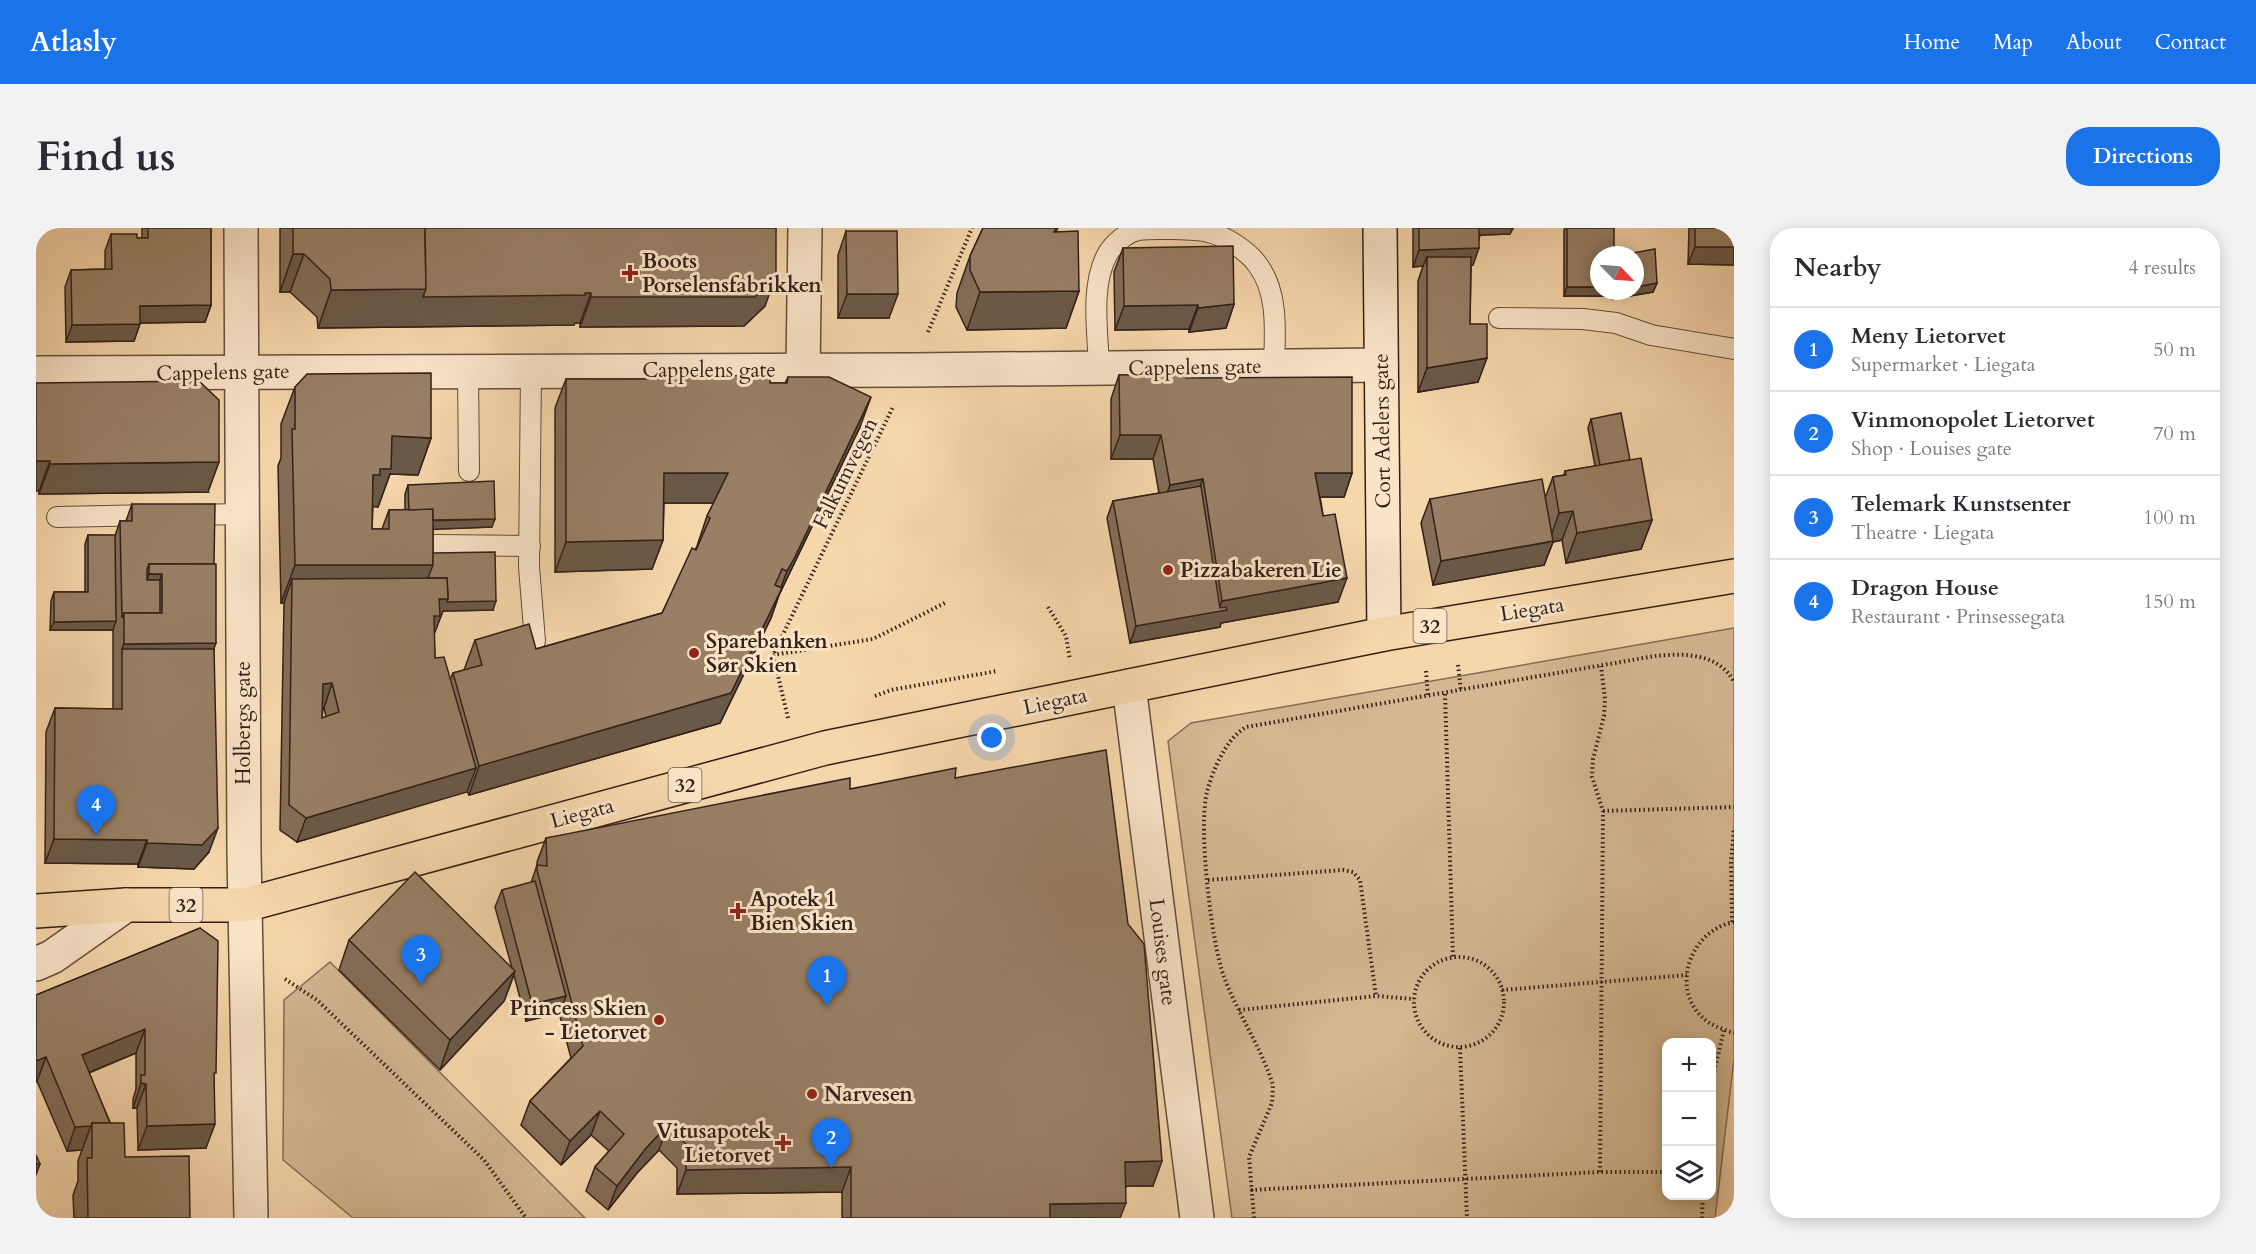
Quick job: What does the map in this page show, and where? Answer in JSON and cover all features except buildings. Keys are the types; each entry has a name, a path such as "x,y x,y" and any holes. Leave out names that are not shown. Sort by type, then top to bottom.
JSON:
{"main road":[{"name":"Liegata","path":"245,905 776,760 1384,634 1734,576"},
{"name":"32","path":"36,888 126,905"},
{"name":"32","path":"36,911 126,905 245,905"}],"street":[{"name":"Holbergs gate","path":"241,228 240,371 245,905 251,1218"},
{"path":"803,370 805,228"},
{"name":"Cort Adelers gate","path":"1380,228 1384,634"},
{"name":"Cappelens gate","path":"36,374 240,371 912,370 1381,365"},
{"name":"Louises gate","path":"1129,686 1197,1218"},
{"path":"36,964 52,957 126,905"}],"lane":[{"path":"1100,368 1097,310 1101,274 1108,254 1124,237 1139,230 1208,232 1235,245 1257,263 1268,282 1275,323 1274,366"},
{"path":"1499,318 1582,319 1616,323 1652,335 1734,349"},
{"path":"468,371 469,471"},
{"path":"531,371 530,546 535,641"},
{"path":"57,517 242,514"},
{"path":"435,545 530,546"}],"path":[{"name":"Falkumvegen","path":"773,655 912,370 972,228"},
{"path":"789,727 773,655 873,639 945,603"},
{"path":"1048,607 1066,636 1070,660"},
{"path":"1254,1218 1249,1157 1272,1103 1273,1085 1224,977 1215,945 1204,812 1207,791 1233,735 1246,727 1655,656 1677,654 1699,656 1718,664 1734,682"},
{"path":"1458,665 1461,691"},
{"path":"1600,1172 1604,980 1603,811 1592,777 1593,759 1604,716 1601,666"},
{"path":"1426,671 1428,697"},
{"path":"1445,694 1453,958"},
{"path":"1603,811 1734,807"},
{"path":"1734,828 1731,862 1733,922 1709,931 1699,941 1691,956 1686,975 1689,992 1707,1022 1734,1033"},
{"path":"1208,880 1343,870 1353,872 1360,879 1376,996"},
{"path":"1453,958 1466,958 1489,969 1502,990 1504,1004 1495,1029 1485,1039 1460,1048 1432,1039 1422,1028 1415,1014 1416,987 1430,967 1453,958"},
{"path":"275,974 317,1000 476,1152 526,1218"},
{"path":"1502,990 1686,975"},
{"path":"1239,1010 1376,996 1414,999"},
{"path":"1716,1063 1724,1030"},
{"path":"1460,1048 1467,1218"},
{"path":"1251,1190 1600,1172 1662,1172"},
{"path":"1702,1218 1703,1200"}],"shaded area":[{"path":"1734,628 1734,1059 1715,1218 1232,1218 1168,741 1191,723"},
{"path":"330,962 585,1218 353,1218 283,1160 284,1000"}],"place":[{"name":"Boots Porselensfabrikken","path":"630,273"},
{"name":"Pizzabakeren Lie","path":"1168,570"},
{"name":"Sparebanken Sør Skien","path":"694,653"},
{"name":"Dragon House","path":"96,835"},
{"name":"Apotek 1 Bien Skien","path":"738,911"},
{"name":"Telemark Kunstsenter","path":"421,985"},
{"name":"Meny Lietorvet","path":"827,1006"},
{"name":"Princess Skien - Lietorvet","path":"659,1020"},
{"name":"Narvesen","path":"812,1094"},
{"name":"Vitusapotek Lietorvet","path":"783,1143"},
{"name":"Vinmonopolet Lietorvet","path":"831,1168"}]}
